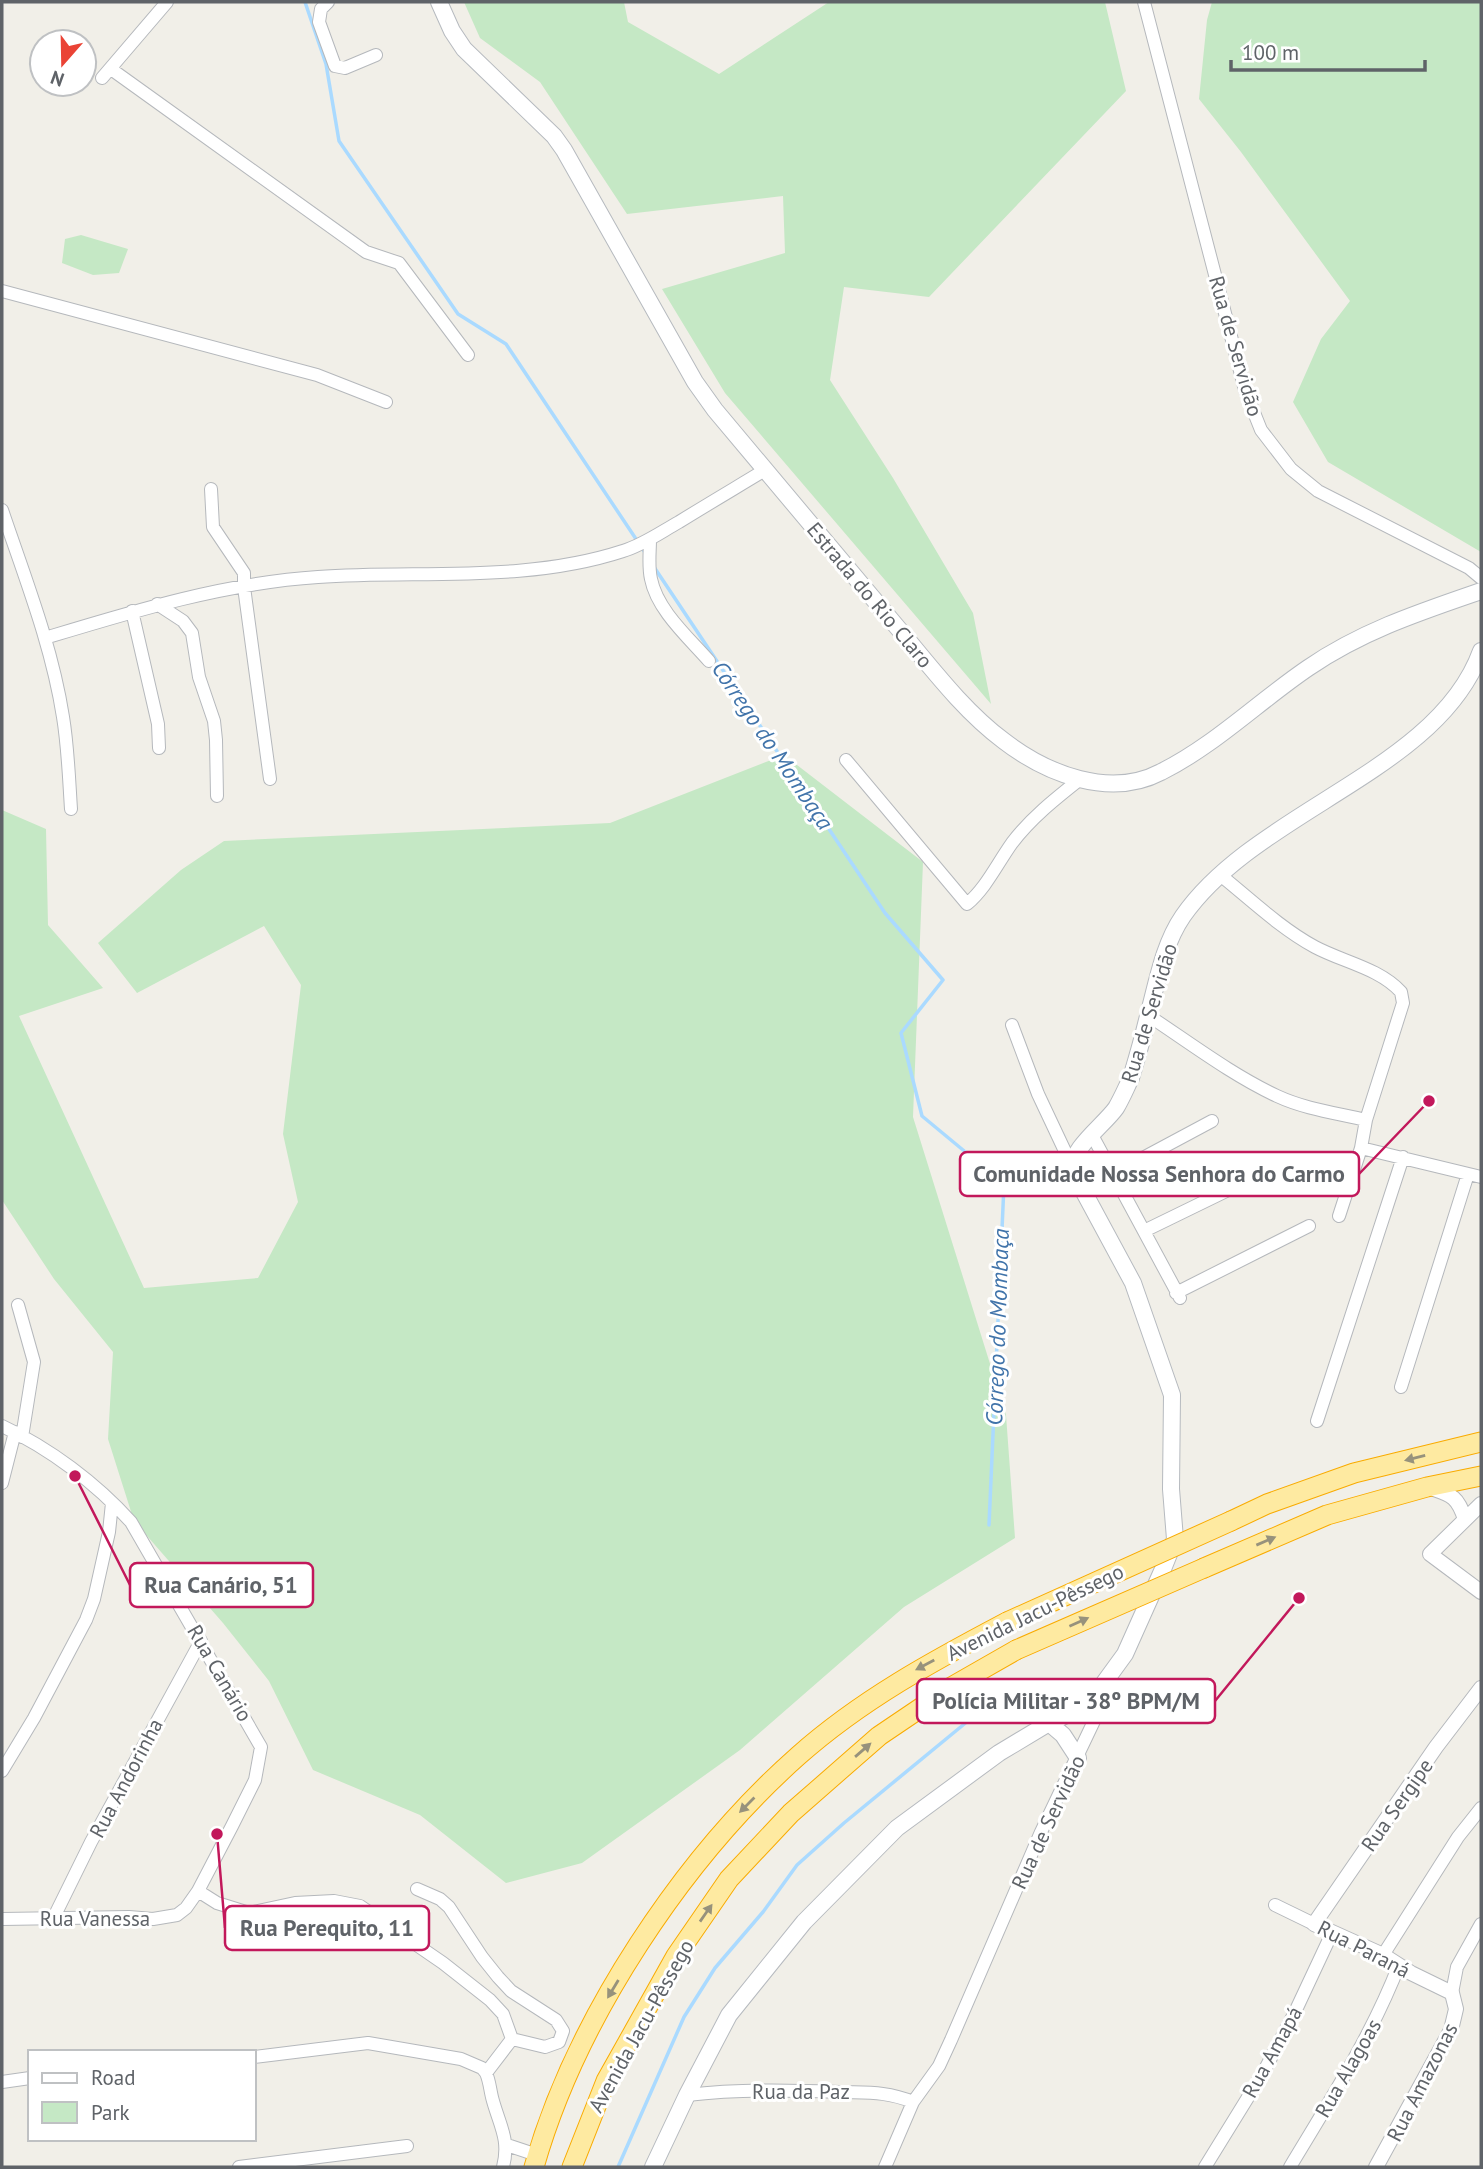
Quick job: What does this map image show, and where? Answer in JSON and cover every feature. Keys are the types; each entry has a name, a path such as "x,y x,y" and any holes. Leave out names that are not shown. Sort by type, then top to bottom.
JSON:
{"highway":[{"name":"Avenida Jacu-Pêssego","path":"536,2161 569,2072 602,2007 641,1943 688,1877 741,1811 799,1755 856,1710 916,1670 1007,1622 1268,1504 1354,1473 1481,1442"},
{"name":"Avenida Jacu-Pêssego","path":"572,2167 606,2081 676,1956 729,1879 791,1813 879,1737 953,1686 1016,1650 1204,1568 1327,1515 1427,1487 1481,1476"}],"main road":[{"name":"Estrada do Rio Claro","path":"439,2 452,31 464,49 554,136 564,150 695,382 765,470 976,718 1004,742 1038,762 1079,780 1119,784 1142,781 1160,773 1214,739 1308,668 1360,636 1402,617 1481,592"},
{"name":"Rua de Servidão","path":"1101,1687 1125,1654 1175,1539 1171,1489 1172,1395 1133,1283 1072,1170 1072,1164 1078,1152 1123,1096 1131,1078 1169,941 1188,909 1219,874 1255,845 1393,755 1423,731 1462,689 1481,651"},
{"path":"653,2167 729,2015 804,1922 897,1828 999,1753 1074,1710 1101,1687"},
{"path":"1049,1723 1063,1735 1077,1758"}],"street":[{"path":"167,2 106,74 366,252 399,263 468,355"},
{"path":"328,2 321,9 318,22 335,66 345,68 376,55"},
{"name":"Rua de Servidão","path":"1144,2 1245,390 1261,430 1291,469 1318,491 1469,568 1481,578"},
{"path":"2,291 317,375 386,402"},
{"path":"45,638 157,604 284,580 519,571 574,565 627,550 650,539 765,470"},
{"path":"211,489 214,527 244,573 270,779"},
{"path":"2,510 45,638 63,719 71,809"},
{"path":"650,539 651,581 659,598 668,613 709,662"},
{"path":"157,604 183,621 192,633 199,677 214,720 217,796"},
{"path":"132,611 158,724 159,748"},
{"path":"846,760 967,904 976,896 1032,820 1079,780"},
{"path":"1219,874 1301,938 1372,972 1401,992 1402,1003 1339,1216"},
{"path":"1149,1016 1279,1097 1300,1105 1366,1120"},
{"path":"1012,1025 1038,1094 1072,1164"},
{"path":"1113,1174 1212,1121"},
{"path":"1092,1135 1178,1296 1309,1226"},
{"path":"1361,1148 1475,1175 1401,1387"},
{"path":"1317,1421 1403,1157"},
{"path":"1144,1231 1261,1174"},
{"path":"2,1483 18,1435 34,1362 18,1304"},
{"name":"Rua Canário","path":"2,1426 65,1464 131,1522 261,1747 255,1780 198,1891"},
{"path":"1427,1487 1454,1495 1465,1519"},
{"path":"2,1771 34,1718 86,1620 94,1599 112,1503"},
{"path":"1481,1504 1430,1554 1481,1592"},
{"name":"Rua Andorinha","path":"54,1917 97,1831 201,1641"},
{"name":"Rua de Servidão","path":"885,2167 913,2102 939,2066 1041,1832 1094,1721 1101,1687"},
{"name":"Rua Sergipe","path":"1314,1924 1436,1747 1481,1688"},
{"path":"1383,1955 1458,1837 1481,1808"},
{"path":"416,1889 445,1903 498,1977 511,1991 556,2021 563,2031 559,2042 545,2047 512,2039"},
{"path":"198,1891 217,1903 249,1913 295,1903 334,1901 360,1906 443,1963 490,2000 503,2014 512,2039"},
{"name":"Rua Vanessa","path":"2,1919 153,1919 177,1915 186,1908 198,1891"},
{"name":"Rua Paraná","path":"1275,1905 1383,1955 1452,1993"},
{"path":"1452,1993 1457,1967 1481,1924"},
{"name":"Rua Amapá","path":"1205,2167 1263,2073 1332,1933"},
{"name":"Rua Alagoas","path":"1290,2167 1375,2021 1399,1965"},
{"name":"Rua Amazonas","path":"1376,2167 1451,2030 1456,2010 1452,1993"},
{"path":"486,2073 512,2039"},
{"path":"256,2057 368,2042 461,2059 482,2068 486,2073 507,2145 503,2167"},
{"path":"2,2082 28,2078"},
{"name":"Rua da Paz","path":"687,2095 787,2089 882,2092 913,2102"},
{"path":"507,2145 536,2161"},
{"path":"239,2167 312,2163 407,2146"}],"green space":[{"path":"464,2 624,2 628,22 719,74 829,2 1105,2 1126,91 929,297 844,287 830,380 893,478 973,613 991,704 725,393 662,289 785,253 783,196 627,214 540,82 480,38"},
{"path":"1212,2 1481,2 1481,552 1328,462 1293,402 1321,339 1350,301 1199,99 1207,20"},
{"path":"81,235 128,249 119,273 93,275 62,263 65,239"},
{"path":"784,755 923,862 913,1117 1006,1415 1015,1538 904,1607 740,1750 582,1863 506,1883 420,1815 313,1770 269,1681 223,1623 134,1521 108,1439 113,1352 54,1279 2,1200 2,810 46,829 48,925 103,988 19,1016 144,1288 258,1278 298,1202 283,1134 301,985 264,926 137,993 98,943 181,870 224,841 610,823"}],"waterway":[{"name":"Córrego do Mombaça","path":"305,2 326,64 339,141 458,314 506,344 646,554"},
{"name":"Córrego do Mombaça","path":"654,567 885,913 943,980 901,1033 922,1116 1004,1184 989,1525"},
{"path":"618,2167 684,2017 715,1968 763,1912 797,1865 974,1716"}],"place":[{"name":"Comunidade Nossa Senhora do Carmo","path":"1429,1101"},
{"name":"Rua Canário, 51","path":"75,1476"},
{"name":"Polícia Militar - 38º BPM/M","path":"1299,1598"},
{"name":"Rua Perequito, 11","path":"217,1834"}]}
